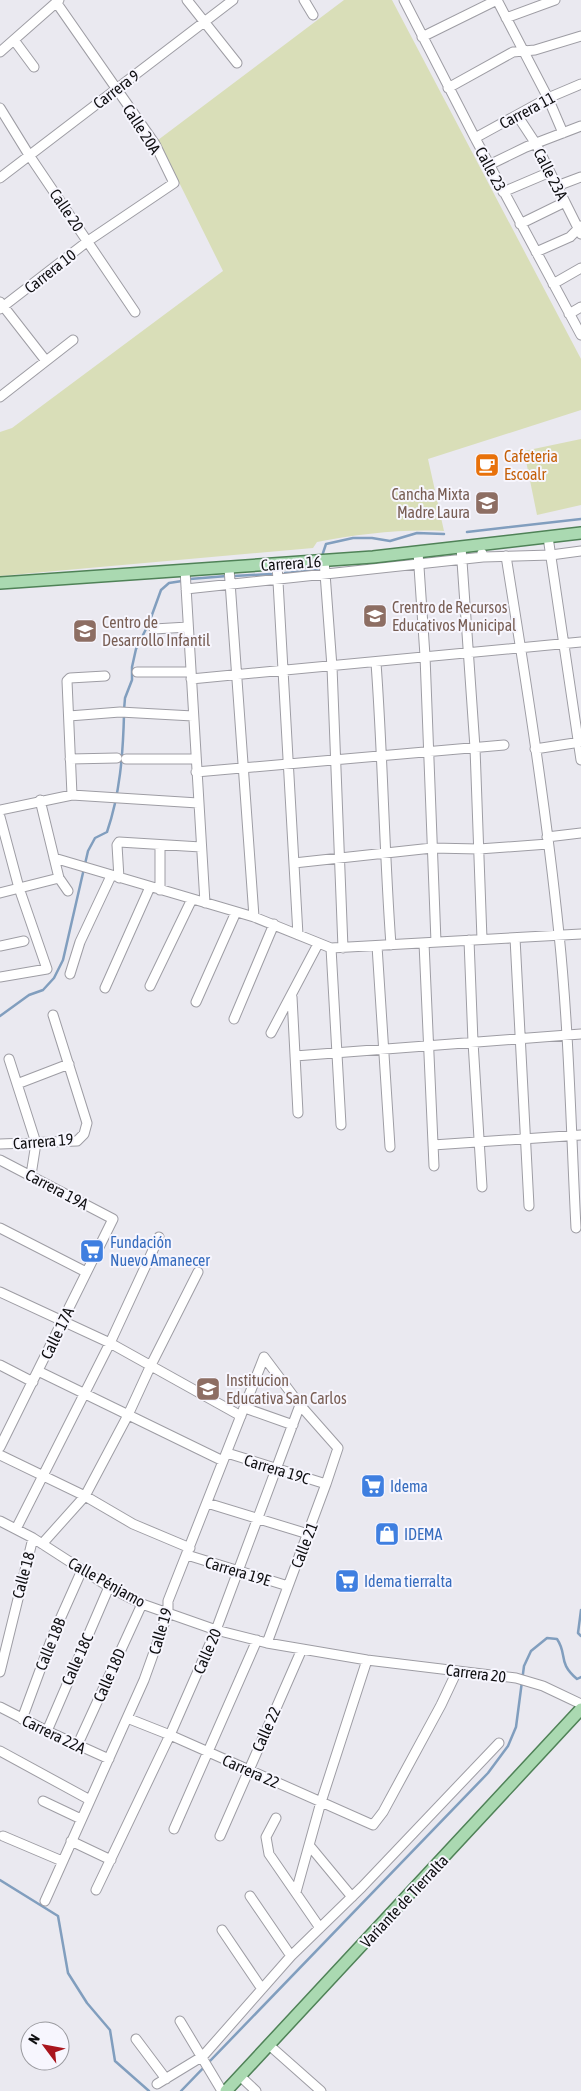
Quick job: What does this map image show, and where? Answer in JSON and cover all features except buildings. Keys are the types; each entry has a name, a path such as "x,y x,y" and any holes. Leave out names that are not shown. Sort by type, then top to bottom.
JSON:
{"main road":[{"name":"Carrera 16","path":"0,583 324,560 378,562 482,551 548,537 581,533"},
{"name":"Variante de Tierralta","path":"224,2091 581,1709"}],"street":[{"path":"187,0 237,64"},
{"name":"Carrera 9","path":"0,178 233,0"},
{"path":"304,0 313,15"},
{"name":"Calle 23","path":"404,0 448,88 581,335"},
{"path":"422,37 497,0 548,98 563,133"},
{"path":"506,18 555,0"},
{"path":"0,52 58,1"},
{"name":"Calle 20A","path":"58,1 155,144 174,183"},
{"path":"448,88 513,52 534,50 581,36"},
{"path":"14,40 34,67"},
{"name":"Carrera 11","path":"475,138 548,98 581,84"},
{"name":"Calle 20","path":"0,108 29,155 135,312"},
{"name":"Calle 23A","path":"517,115 536,144 580,230"},
{"path":"489,165 526,147 581,126"},
{"path":"504,192 550,172"},
{"path":"557,186 581,177"},
{"name":"Carrera 10","path":"1,306 88,241 174,183"},
{"path":"520,224 565,202"},
{"path":"536,252 570,237 580,230"},
{"path":"553,284 581,268"},
{"path":"1,306 46,361"},
{"path":"569,314 581,308"},
{"path":"0,396 73,340"},
{"path":"548,537 581,760"},
{"path":"482,551 506,556 581,551"},
{"path":"462,553 475,748 482,940"},
{"path":"506,556 548,840 559,935 576,1136 576,1228"},
{"path":"418,557 425,658 436,942"},
{"path":"324,560 332,667 341,857 343,948"},
{"path":"186,589 278,578 325,575 378,562"},
{"path":"277,564 298,935"},
{"path":"229,568 254,917"},
{"path":"185,570 205,903"},
{"path":"154,628 188,627"},
{"path":"136,672 191,676 237,675 581,642"},
{"path":"376,663 383,756 385,854 391,945"},
{"path":"72,795 66,682 68,678 105,676"},
{"path":"69,716 120,712 193,716"},
{"path":"535,749 580,743"},
{"path":"196,772 504,745"},
{"path":"70,759 196,759"},
{"path":"0,810 40,800 72,795 198,803"},
{"path":"40,800 59,878 68,891"},
{"path":"0,817 19,888 47,969 0,977"},
{"path":"294,862 432,848 479,849 548,840 581,833"},
{"path":"70,974 80,942 115,877 117,845 119,842 201,847"},
{"path":"160,845 160,890"},
{"path":"54,858 254,917 331,948 581,934"},
{"path":"0,893 59,878"},
{"path":"105,988 150,887"},
{"path":"150,986 192,899"},
{"path":"196,1002 236,912"},
{"path":"234,1019 274,924"},
{"path":"515,938 529,1206"},
{"path":"469,940 482,1187"},
{"path":"0,946 24,942"},
{"path":"424,943 434,1166"},
{"path":"271,1033 292,997 318,944"},
{"path":"376,946 390,1147"},
{"path":"331,948 341,1125"},
{"path":"292,997 298,1113"},
{"path":"17,1084 69,1064 53,1015"},
{"path":"295,1056 581,1034"},
{"path":"9,1059 36,1143 31,1175"},
{"name":"Carrera 19","path":"0,1144 76,1141 84,1134 87,1123 69,1064"},
{"path":"433,1145 576,1136"},
{"name":"Carrera 19A","path":"0,1160 113,1219"},
{"name":"Calle 17A","path":"0,1447 113,1219"},
{"path":"0,1228 86,1272"},
{"path":"16,1529 110,1343 159,1237"},
{"path":"42,1544 85,1496 128,1415 198,1272"},
{"path":"0,1292 110,1343 243,1412 293,1425"},
{"name":"Calle 19","path":"45,1901 128,1718 168,1613 168,1601 264,1357 300,1405"},
{"path":"0,1365 33,1382"},
{"name":"Carrera 19C","path":"38,1371 128,1415 225,1457 276,1469 326,1484"},
{"name":"Calle 20","path":"96,1890 170,1735 216,1630 300,1405"},
{"name":"Calle 21","path":"267,1643 338,1448 300,1405"},
{"name":"Carrera 19E","path":"0,1455 85,1496 133,1524 188,1552 238,1571 288,1586"},
{"path":"207,1503 308,1534"},
{"name":"Calle Pénjamo","path":"0,1521 33,1538 109,1587 142,1604 216,1630 267,1643 367,1660"},
{"name":"Calle 18","path":"0,1672 33,1538"},
{"name":"Calle 18B","path":"22,1718 53,1635 82,1570"},
{"name":"Calle 18C","path":"47,1731 109,1587"},
{"name":"Calle 18D","path":"78,1746 142,1604"},
{"path":"0,1624 10,1627"},
{"path":"174,1829 257,1640"},
{"name":"Calle 22","path":"220,1836 302,1649"},
{"path":"296,1892 321,1802 367,1660"},
{"name":"Carrera 20","path":"367,1660 516,1678 543,1686 581,1704"},
{"name":"Carrera 22","path":"128,1718 321,1802 364,1823 373,1825 384,1812 442,1705 457,1671"},
{"name":"Carrera 22A","path":"0,1707 78,1746 109,1759"},
{"path":"157,2084 202,2056 291,1956 352,1897 499,1743"},
{"path":"0,1751 90,1800"},
{"path":"43,1801 81,1819"},
{"path":"276,1818 266,1837 266,1846 269,1854 320,1928"},
{"path":"3,1836 62,1861"},
{"path":"71,1841 111,1860"},
{"path":"309,1845 352,1897"},
{"path":"250,1896 291,1956"},
{"path":"222,1930 262,1989"},
{"path":"180,2021 224,2091"},
{"path":"136,2039 166,2079"},
{"path":"269,2045 321,2091"},
{"path":"240,2076 256,2091"}],"green space":[{"path":"344,0 392,0 581,359 581,410 428,459 444,531 380,533 317,542 313,548 0,576 0,432 12,428 223,271 158,140"},
{"path":"581,439 581,505 537,515 524,451"}],"waterway":[{"path":"467,532 581,519"},
{"path":"323,553 326,544 353,538 372,538 390,541 417,533 444,534"},
{"path":"285,573 317,570 318,568"},
{"path":"234,576 271,574"},
{"path":"190,579 227,576"},
{"path":"124,710 125,698 132,680 132,667 136,649 149,623 161,590 169,583 182,581"},
{"path":"0,1016 29,995 43,990 54,978 63,960 88,851 95,838 107,832 115,803 120,774 124,715"},
{"path":"581,1610 578,1633 581,1636"},
{"path":"181,2091 488,1773 508,1746 516,1727 524,1666 531,1651 547,1638 557,1639 567,1668 577,1679 581,1677"},
{"path":"0,1880 58,1916 68,1973 87,2003 110,2030 115,2061 149,2091"}],"place":[{"name":"Cafeteria Escoalr","path":"487,465"},
{"name":"Cancha Mixta Madre Laura","path":"487,503"},
{"name":"Crentro de Recursos Educativos Municipal","path":"375,616"},
{"name":"Centro de Desarrollo Infantil","path":"85,631"},
{"name":"Fundación Nuevo Amanecer","path":"92,1251"},
{"name":"Institucion Educativa San Carlos","path":"208,1389"},
{"name":"Idema","path":"373,1486"},
{"name":"IDEMA","path":"387,1534"},
{"name":"Idema tierralta","path":"347,1581"}]}
